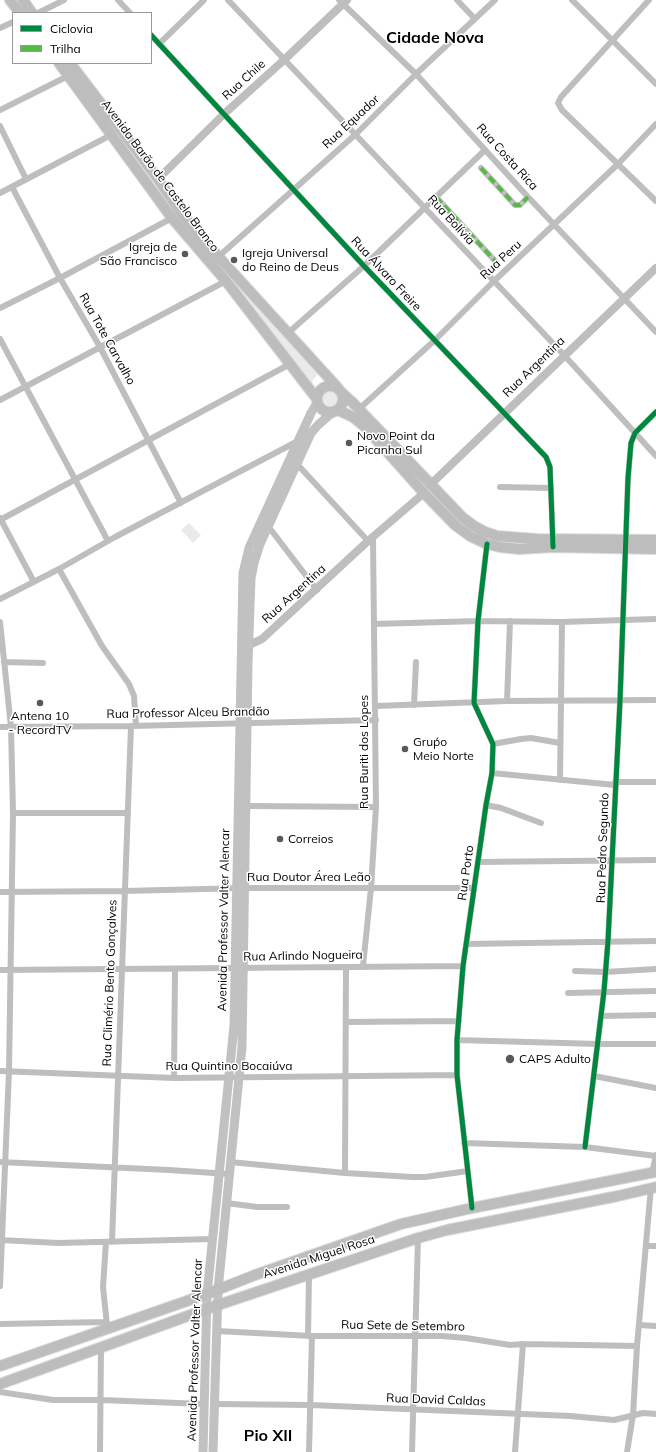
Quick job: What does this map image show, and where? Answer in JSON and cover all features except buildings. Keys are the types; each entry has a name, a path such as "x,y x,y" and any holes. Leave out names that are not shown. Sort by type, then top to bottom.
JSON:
{"main road":[{"path":"10,0 19,12"},
{"path":"23,0 31,12"},
{"name":"Avenida Barão de Castelo Branco","path":"60,64 172,218 226,281 317,401"},
{"name":"Avenida Barão de Castelo Branco","path":"71,64 158,179 179,210 218,257 359,409 427,489 455,525 470,536 487,544 500,547 519,549 553,543"},
{"path":"330,385 340,390 343,396 343,404 335,411 325,411 322,409 317,401 319,391 330,385"},
{"name":"Avenida Professor Valter Alencar","path":"245,645 242,589 245,560 249,548 317,401"},
{"name":"Avenida Barão de Castelo Branco","path":"335,411 353,417 427,489 474,526 485,532 509,538 553,543 626,544 656,540"},
{"name":"Avenida Professor Valter Alencar","path":"213,1452 218,1290 226,1203 224,1174 230,1162 234,1078 234,1026 239,968 244,663 252,578 254,563 268,526 311,433 335,411"},
{"name":"Avenida Barão de Castelo Branco","path":"626,544 656,549"},
{"name":"Avenida Professor Valter Alencar","path":"241,888 246,806 244,722"},
{"name":"Avenida Professor Valter Alencar","path":"203,1452 207,1294 212,1239 224,1174 234,1078"},
{"name":"Avenida Miguel Rosa","path":"0,1366 41,1353 107,1325 207,1294 401,1224 472,1208 654,1172"},
{"name":"Avenida Miguel Rosa","path":"0,1384 206,1309 418,1238 447,1230 604,1199 654,1187"}],"street":[{"path":"40,12 64,0"},
{"path":"118,0 129,12"},
{"path":"159,44 204,0"},
{"name":"Rua Bolívia","path":"228,0 564,355 656,456"},
{"path":"457,0 475,19"},
{"name":"Rua Equador","path":"218,257 356,134 416,74 495,0"},
{"path":"572,0 656,84"},
{"path":"649,0 560,98 558,103 562,110 656,201"},
{"name":"Rua Chile","path":"158,179 224,114 285,59 343,1"},
{"name":"Rua Costa Rica","path":"343,1 416,74 528,197 656,332"},
{"path":"0,28 12,22"},
{"name":"Rua Álvaro Freire","path":"152,36 293,190 547,459 550,467 553,543"},
{"path":"0,110 68,76"},
{"name":"Rua Peru","path":"359,409 435,340 494,281 618,164 656,124"},
{"path":"0,126 26,179"},
{"path":"0,193 111,135"},
{"path":"288,333 364,266 485,150"},
{"path":"482,168 515,205 520,205 528,197"},
{"name":"Rua Tote Carvalho","path":"12,187 60,278 100,347 181,503"},
{"path":"436,197 497,264"},
{"path":"0,308 60,278 172,218"},
{"name":"Rua Argentina","path":"245,645 262,639 427,489 564,355 656,268"},
{"path":"0,400 226,281"},
{"path":"0,339 108,541"},
{"path":"34,582 0,519 149,441 290,364"},
{"path":"635,433 656,412"},
{"name":"Rua Pedro Segundo","path":"585,1147 604,992 608,941 620,701 629,464 631,443 635,433"},
{"path":"0,599 59,569 108,541 299,440"},
{"path":"297,464 370,540"},
{"path":"500,487 551,488"},
{"path":"268,526 316,590"},
{"name":"Rua Buriti dos Lopes","path":"363,966 371,888 376,806 376,706 370,540"},
{"name":"Rua Porto","path":"472,1208 457,1076 457,1040 463,966 492,772 493,744 474,703 478,622 487,544"},
{"name":"Rua Climério Bento Gonçalves","path":"59,569 102,646 129,684 134,696 124,891 114,1167 109,1242 103,1287 107,1325"},
{"path":"374,624 510,621 562,622 656,619"},
{"path":"506,701 510,621"},
{"path":"0,622 11,727 13,813 12,970 9,1071 3,1162 0,1286"},
{"path":"560,780 562,622"},
{"path":"4,662 43,663"},
{"path":"414,705 416,662"},
{"path":"376,706 506,701 656,700"},
{"name":"Rua Professor Alceu Brandão","path":"0,727 133,726 244,722 376,720"},
{"path":"493,744 531,738 560,743"},
{"path":"492,772 560,780 615,784 656,782"},
{"path":"246,806 376,806"},
{"path":"486,806 501,808 541,823"},
{"path":"13,813 128,813"},
{"path":"478,862 656,860"},
{"name":"Rua Doutor Área Leão","path":"0,892 241,888 474,888"},
{"path":"466,944 656,940"},
{"name":"Rua Arlindo Nogueira","path":"0,970 463,966"},
{"path":"345,1173 346,967"},
{"path":"174,1078 175,969"},
{"path":"575,971 605,972 656,970"},
{"path":"568,993 656,991"},
{"path":"601,1016 656,1015"},
{"path":"346,1022 459,1021"},
{"path":"457,1040 656,1044"},
{"name":"Rua Quintino Bocaiúva","path":"0,1071 174,1078 457,1076"},
{"path":"594,1076 656,1088"},
{"path":"464,1142 585,1147 656,1155 654,1172"},
{"path":"3,1162 224,1174"},
{"path":"230,1162 345,1173 419,1177 468,1171"},
{"path":"627,1452 633,1415 639,1324 654,1187"},
{"path":"226,1203 256,1207 286,1207"},
{"path":"412,1452 418,1238"},
{"path":"1,1240 58,1243 212,1239"},
{"path":"647,1246 656,1246"},
{"path":"309,1274 311,1405 309,1452"},
{"path":"0,1324 107,1325"},
{"path":"639,1324 656,1326"},
{"name":"Rua Sete de Setembro","path":"217,1331 310,1336 442,1336 504,1344 637,1346"},
{"path":"515,1452 522,1344"},
{"path":"100,1452 101,1346"},
{"path":"0,1392 46,1399 204,1404"},
{"name":"Rua David Caldas","path":"215,1404 311,1405 570,1416 614,1420 643,1413 656,1414"}],"shaded area":[{"path":"226,270 322,373 317,375 311,385 229,279"},
{"path":"327,390 333,390 338,395 336,404 333,406 327,406 322,401 322,395"},
{"path":"189,523 201,535 193,543 181,530"}],"marked path":[{"path":"481,168 515,205 520,205 528,197"},
{"path":"436,197 497,263"}],"cycle path":[{"path":"152,36 364,266 546,457 550,467 553,547"},
{"path":"585,1147 604,991 608,941 620,701 628,478 631,443 635,433 656,412"},
{"path":"472,1208 457,1075 457,1040 463,966 492,773 493,744 474,703 478,621 487,544"}],"place":[{"name":"Igreja de São Francisco","path":"185,254"},
{"name":"Igreja Universal do Reino de Deus","path":"234,260"},
{"name":"Novo Point da Picanha Sul","path":"349,443"},
{"name":"Antena 10 - RecordTV","path":"40,703"},
{"name":"Gruṕo Meio Norte","path":"405,749"},
{"name":"Correios","path":"280,839"},
{"name":"CAPS Adulto","path":"510,1059"}],"district":[{"name":"Cidade Nova","path":"435,38"},
{"name":"Pio XII","path":"268,1436"}]}
